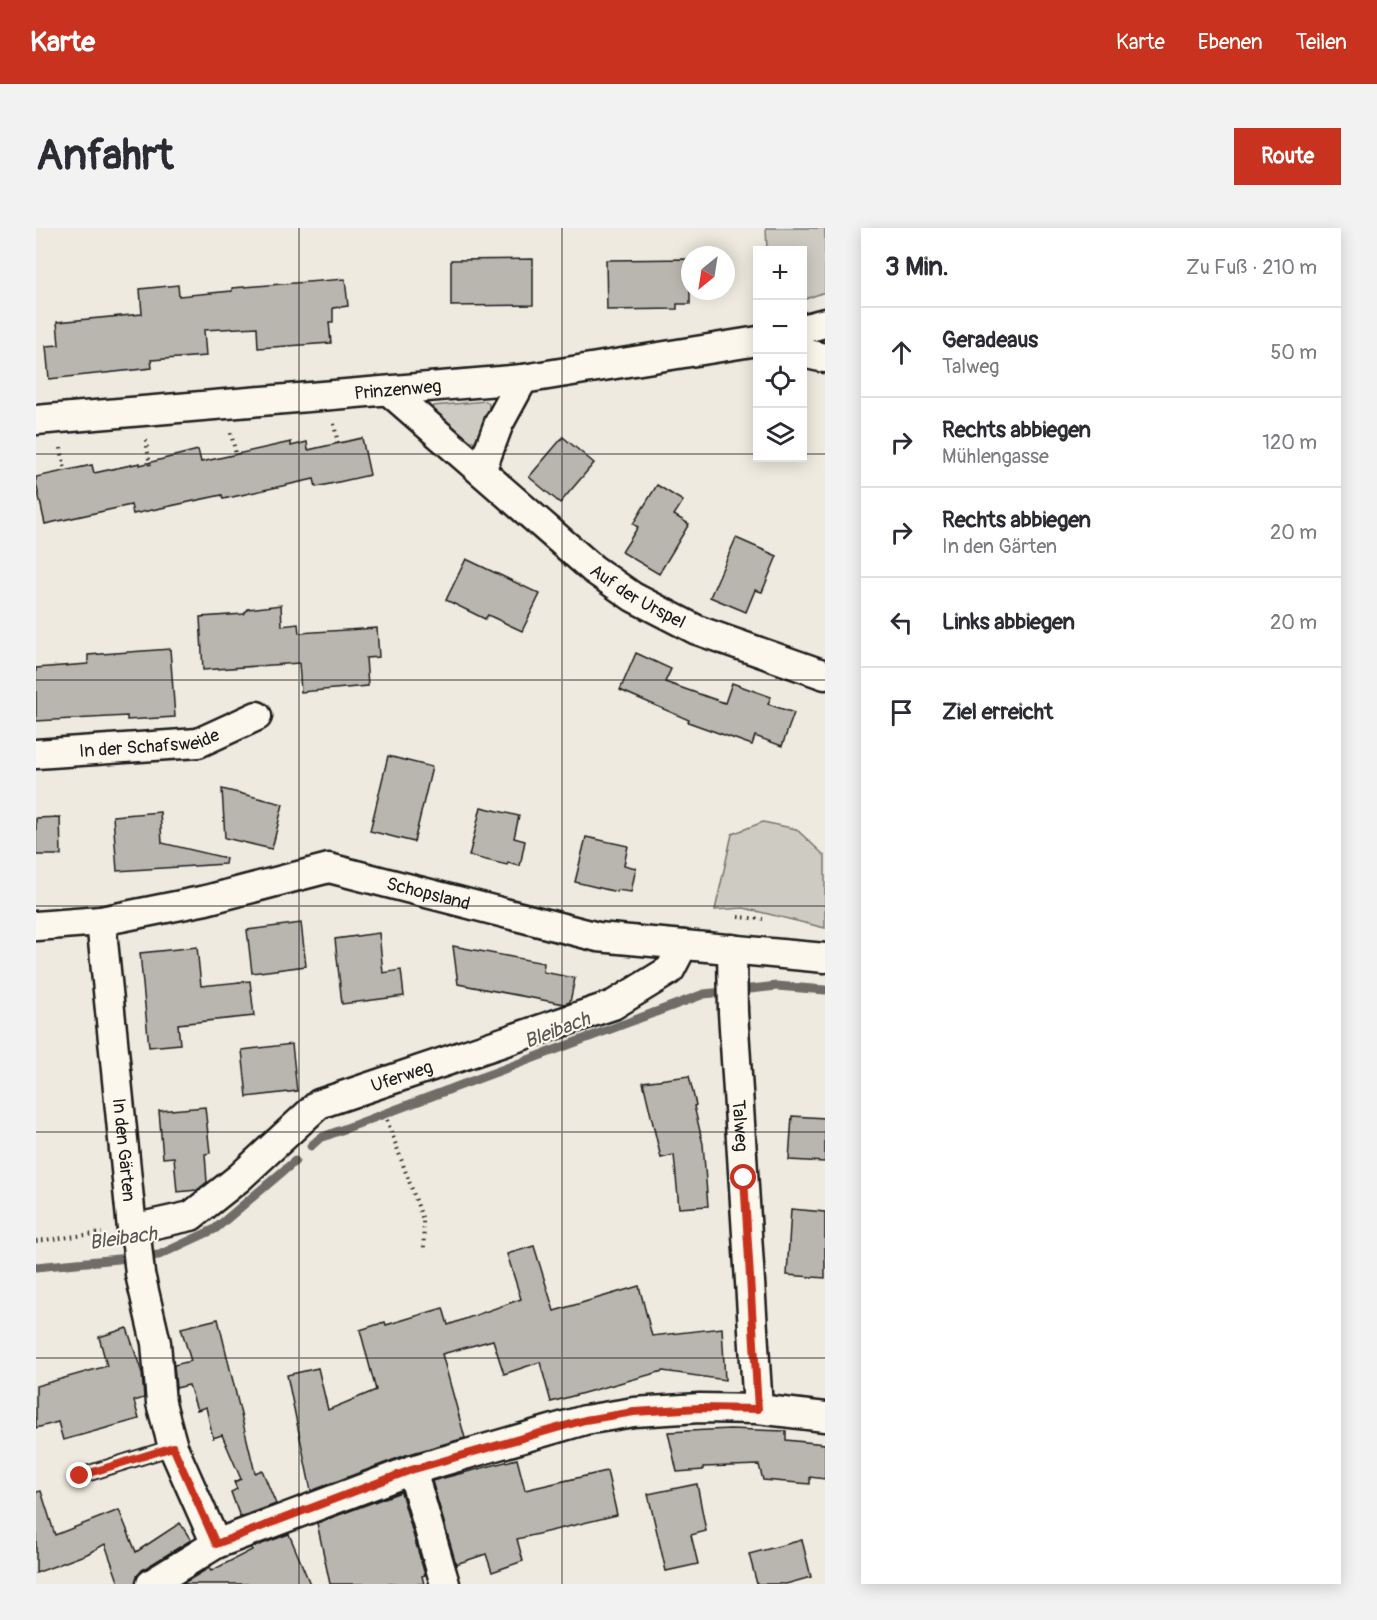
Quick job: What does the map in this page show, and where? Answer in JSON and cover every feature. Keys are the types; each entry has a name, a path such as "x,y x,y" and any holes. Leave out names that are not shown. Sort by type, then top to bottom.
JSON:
{"street":[{"path":"807,328 825,323"},
{"name":"Prinzenweg","path":"36,420 523,379 753,343"},
{"path":"807,354 825,358"},
{"path":"481,471 499,423 523,379"},
{"name":"Auf der Urspel","path":"390,392 593,569 633,597 697,630 825,675"},
{"name":"In der Schafsweide","path":"36,754 198,743 257,716"},
{"name":"Schopsland","path":"36,926 101,921 206,900 329,868 598,937 825,958"},
{"name":"In den Gärten","path":"101,921 135,1237 140,1274 156,1343 161,1403 173,1447 216,1544"},
{"name":"Uferweg","path":"135,1237 191,1216 238,1179 319,1104 613,1005 670,970 683,945"},
{"name":"Talweg","path":"732,949 733,1012 758,1409"},
{"path":"151,1584 216,1544 411,1470 585,1420 634,1412 700,1408 758,1409 825,1417"},
{"path":"411,1470 445,1584"}],"lane":[{"path":"80,1476 173,1447"}],"path":[{"path":"230,432 236,455"},
{"path":"59,437 65,471"},
{"path":"145,438 150,466"},
{"path":"387,1120 423,1220 424,1248"},
{"path":"36,1241 135,1237"}],"shaded area":[{"path":"766,228 825,228 825,292 807,299 807,246 767,246"},
{"path":"486,401 489,404 489,410 475,441 467,441 436,414 433,406"},
{"path":"763,822 796,829 825,856 825,928 744,908 715,910 732,834"}],"building":[{"path":"533,259 533,305 451,306 451,260"},
{"path":"681,259 681,300 690,300 690,304 677,304 677,309 607,310 606,260"},
{"path":"345,279 348,306 333,308 333,322 329,322 331,343 258,348 257,327 204,330 206,356 151,360 152,368 49,379 46,346 59,345 57,322 142,314 140,289 178,285 179,296 232,291 232,288"},
{"path":"563,437 594,463 560,503 529,477"},
{"path":"362,438 370,475 316,487 314,479 223,499 222,495 133,514 131,505 45,524 36,483 36,477 92,465 94,473 140,463 140,465 198,450 201,462 291,442 291,446 307,442 308,450"},
{"path":"657,485 683,501 674,515 689,524 659,574 622,552 638,527 633,524"},
{"path":"736,538 777,556 762,592 755,590 746,612 710,597"},
{"path":"466,559 540,594 522,631 488,615 485,619 446,600"},
{"path":"281,605 282,626 298,624 299,633 377,628 379,657 366,658 368,686 301,692 299,663 203,670 200,617 244,614 248,609"},
{"path":"170,649 175,717 127,720 127,716 36,721 36,668 88,664 88,655"},
{"path":"636,653 671,669 665,682 725,703 732,683 771,697 768,704 794,713 782,746 755,736 752,745 688,722 689,720 620,690"},
{"path":"388,756 432,767 414,842 370,831"},
{"path":"222,789 283,804 272,849 225,838"},
{"path":"481,807 519,816 514,838 525,841 520,866 469,856"},
{"path":"160,812 162,843 226,858 225,864 117,871 113,816"},
{"path":"60,817 61,855 36,855 36,818"},
{"path":"586,837 628,846 624,865 636,868 631,892 617,890 617,892 575,882"},
{"path":"301,923 306,966 252,973 247,930"},
{"path":"379,933 383,973 401,970 404,996 342,1004 335,939"},
{"path":"453,946 544,963 543,972 575,978 570,1002 564,1004 458,984"},
{"path":"197,947 201,986 250,981 254,1016 178,1024 180,1044 149,1047 140,953"},
{"path":"292,1044 297,1091 247,1097 242,1050"},
{"path":"689,1076 703,1144 708,1206 679,1208 674,1155 661,1158 643,1082"},
{"path":"205,1107 210,1153 205,1154 207,1182 197,1190 177,1192 174,1157 163,1158 159,1111"},
{"path":"792,1116 825,1118 825,1162 789,1160"},
{"path":"791,1209 825,1212 825,1278 787,1275"},
{"path":"534,1246 554,1311 639,1286 652,1336 722,1328 725,1380 663,1371 551,1402 540,1362 504,1374 493,1340 442,1354 465,1438 406,1455 311,1491 287,1375 318,1368 328,1410 376,1390 360,1330 385,1322 386,1325 443,1308 448,1325 521,1299 507,1254"},
{"path":"218,1319 255,1473 262,1470 276,1504 240,1517 231,1492 237,1489 234,1482 241,1479 222,1435 213,1438 206,1407 197,1410 189,1385 176,1388 174,1365 191,1361 181,1328"},
{"path":"127,1328 142,1373 144,1398 134,1401 139,1419 63,1440 58,1422 36,1428 36,1386 107,1366 99,1337"},
{"path":"730,1429 786,1431 786,1440 825,1444 825,1479 810,1477 810,1484 763,1480 759,1465 703,1467 703,1470 677,1472 668,1432"},
{"path":"517,1459 525,1490 607,1471 617,1515 517,1539 523,1561 492,1572 486,1554 456,1564 432,1481"},
{"path":"697,1484 706,1531 691,1535 698,1564 666,1571 648,1494"},
{"path":"41,1491 55,1535 119,1510 136,1552 180,1523 191,1540 142,1570 135,1584 119,1584 105,1544 87,1554 36,1573 36,1492"},
{"path":"401,1492 425,1575 422,1576 424,1584 330,1584 317,1523"},
{"path":"289,1534 310,1584 182,1584 209,1568 211,1571 252,1550 251,1548"},
{"path":"802,1540 811,1577 786,1584 757,1584 749,1554"}],"waterway":[{"name":"Bleibach","path":"311,1146 320,1138 704,994 777,986 825,990"},
{"name":"Bleibach","path":"36,1267 159,1255 215,1229 295,1161"}],"route":[{"path":"80,1476 173,1447 216,1544 411,1470 585,1420 634,1412 700,1408 758,1409 744,1178"}]}
